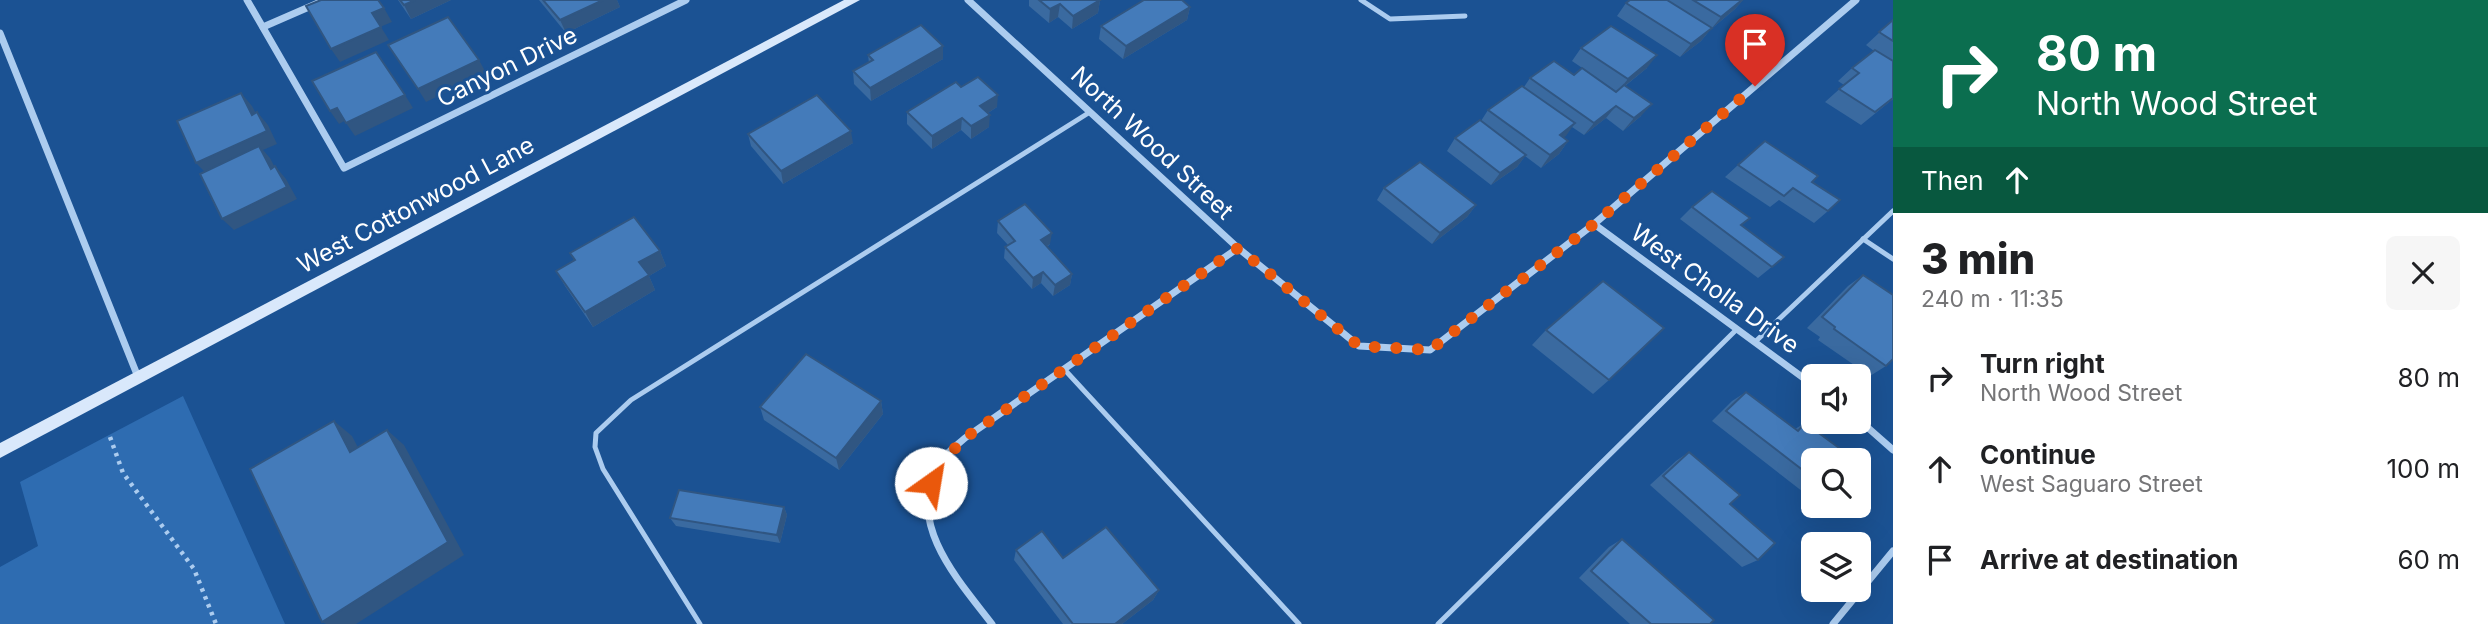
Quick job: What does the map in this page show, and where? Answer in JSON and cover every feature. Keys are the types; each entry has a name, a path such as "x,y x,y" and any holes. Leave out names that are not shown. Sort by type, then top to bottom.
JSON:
{"main road":[{"name":"West Cottonwood Lane","path":"0,450 854,0"}],"street":[{"path":"247,0 263,27 325,0"},
{"name":"Canyon Drive","path":"263,27 344,168 686,0"},
{"name":"North Wood Street","path":"968,0 1238,248 1359,346 1430,350 1594,224 1856,0"},
{"path":"0,33 138,377"},
{"name":"West Cholla Drive","path":"1594,224 1801,376"},
{"path":"992,624 950,567 929,524 927,497 936,468 965,438 1238,248"},
{"path":"1871,431 1893,450"},
{"path":"1833,624 1893,551"}],"lane":[{"path":"1360,0 1390,19 1465,16"},
{"path":"701,624 603,469 595,447 596,433 631,400 1090,112"},
{"path":"1755,342 1893,211"},
{"path":"1864,239 1893,259"},
{"path":"1438,624 1737,328"},
{"path":"1064,369 1299,624"}],"path":[{"path":"110,438 123,472 156,521 194,569 216,624"}],"shaded area":[{"path":"183,396 285,624 0,624 0,567 38,546 20,482"}],"building":[{"path":"321,0 378,0 384,8 372,13 381,27 331,49 306,6"},
{"path":"400,0 415,0 404,5"},
{"path":"543,0 603,0 560,20"},
{"path":"1039,0 1100,0 1073,16 1060,4 1050,9"},
{"path":"1144,0 1182,0 1190,7 1126,46 1101,26"},
{"path":"1630,0 1667,0 1712,28 1691,44 1626,3"},
{"path":"1693,0 1742,0 1721,17"},
{"path":"448,17 479,60 418,89 388,45"},
{"path":"1893,20 1893,41 1879,32"},
{"path":"921,25 943,46 870,88 853,71 873,60 868,55"},
{"path":"1611,26 1657,55 1628,79 1581,48"},
{"path":"1875,50 1893,61 1893,98 1875,112 1839,89 1859,73 1852,68"},
{"path":"376,52 405,95 346,123 337,108 330,111 312,81"},
{"path":"1554,61 1574,75 1582,68 1616,92 1624,85 1652,104 1634,118 1616,106 1594,123 1530,78"},
{"path":"978,77 998,95 980,106 990,115 971,126 962,118 932,136 907,112 956,82 961,87"},
{"path":"1522,86 1575,123 1560,135 1568,141 1550,155 1488,110"},
{"path":"241,93 252,115 257,112 267,131 196,163 177,121"},
{"path":"817,95 851,131 781,171 748,134"},
{"path":"1480,120 1526,155 1500,173 1455,138"},
{"path":"1765,141 1818,176 1812,182 1840,200 1828,211 1793,188 1784,196 1738,165"},
{"path":"259,146 271,169 275,166 287,187 222,219 200,174"},
{"path":"1420,162 1476,205 1440,233 1384,188"},
{"path":"1712,191 1750,218 1741,225 1784,257 1772,267 1692,207"},
{"path":"1025,204 1052,233 1041,240 1072,274 1055,285 1043,272 1033,278 1005,247 1015,241 998,221"},
{"path":"634,217 660,251 639,262 649,275 585,312 556,271 575,260 570,253"},
{"path":"1863,275 1893,295 1893,359 1886,366 1834,329 1835,327 1822,317"},
{"path":"1603,281 1664,328 1609,380 1546,330"},
{"path":"806,354 881,401 836,458 760,407"},
{"path":"1746,392 1798,431 1801,428 1801,434 1820,434 1839,448 1801,448 1801,469 1726,411"},
{"path":"334,421 350,452 387,430 448,542 322,622 250,469"},
{"path":"1689,452 1740,495 1730,504 1775,543 1758,560 1663,476"},
{"path":"679,490 784,507 777,535 670,518"},
{"path":"1106,527 1159,590 1115,624 1073,624 1016,550 1042,531 1063,558"},
{"path":"1622,539 1714,620 1710,624 1651,624 1591,571"}],"route":[{"path":"931,483 936,468 965,438 1238,248 1359,346 1430,350 1594,224 1755,86"}]}
